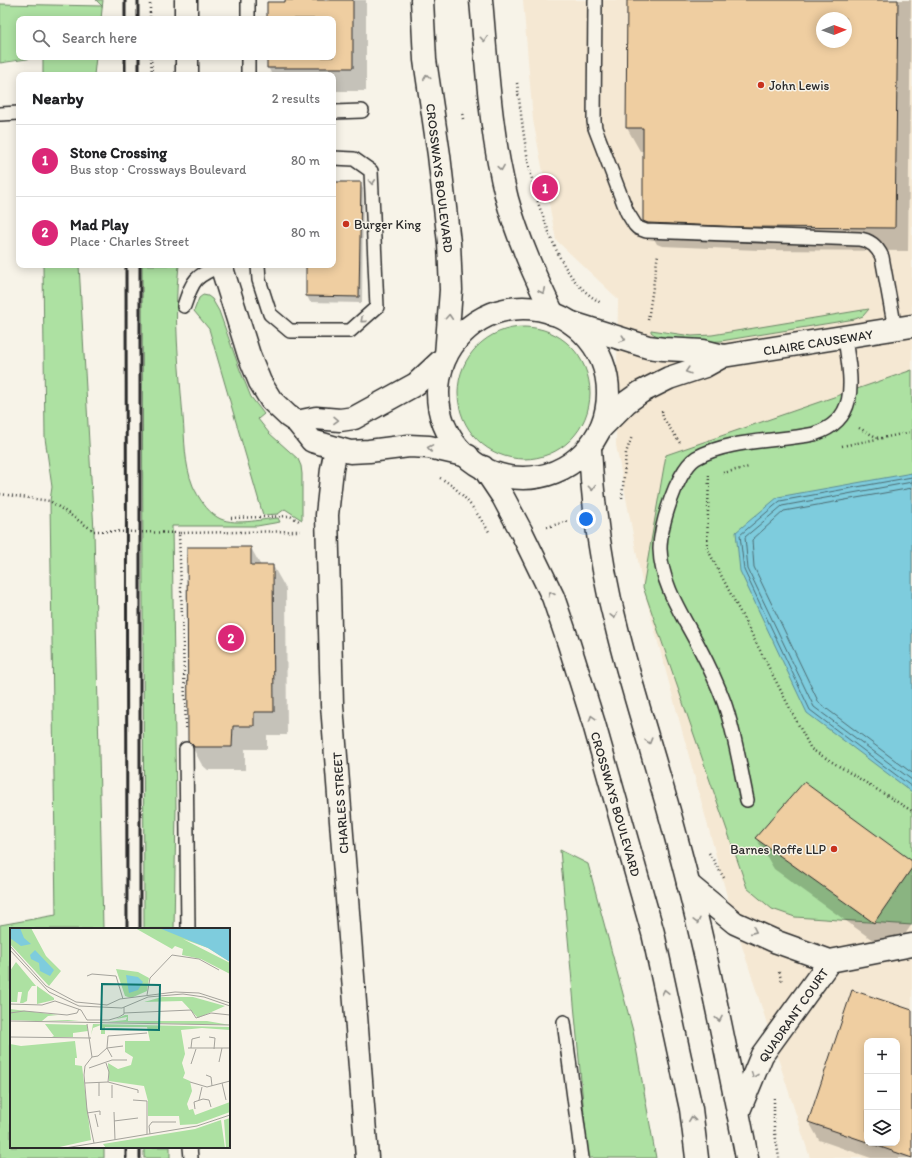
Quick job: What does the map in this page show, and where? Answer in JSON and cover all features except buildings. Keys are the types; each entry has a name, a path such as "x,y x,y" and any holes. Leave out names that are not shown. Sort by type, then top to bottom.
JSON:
{"main road":[{"path":"186,0 186,16"},
{"name":"CROSSWAYS BOULEVARD","path":"422,0 425,60 450,243 451,290 446,356 440,377 438,394 439,412 442,422 451,438 476,461 503,497 553,598 569,644 594,724 652,933 691,1109 697,1158"},
{"path":"223,268 249,355 260,382 271,400 278,408 297,422 312,441 336,449 357,452 400,446 429,448 476,461 503,474 529,477 542,476 558,470 590,449 601,428 607,401 608,382 605,368 597,347 590,338 563,319 523,249 503,182 491,109 481,0"},
{"path":"187,60 187,72"},
{"name":"CLAIRE CAUSEWAY","path":"446,356 463,332 474,322 490,313 527,309 563,319 648,347 669,350 703,351 724,356"},
{"name":"CLAIRE CAUSEWAY","path":"601,428 627,402 641,392 669,378 705,366 724,356 904,328"},
{"path":"297,422 316,418 340,420 354,418 416,384 446,356"},
{"name":"CHARLES STREET","path":"336,449 328,499 327,531 332,705 367,1158"},
{"path":"590,449 595,515 607,587 623,654 676,836 712,981 747,1158"},
{"name":"QUADRANT COURT","path":"688,884 735,923 777,942 830,961 912,945"},
{"name":"QUADRANT COURT","path":"738,1113 762,1055 830,961"}],"lane":[{"path":"248,0 248,16"},
{"path":"595,0 595,128 632,222 638,228 643,230 859,239 869,241 882,257 904,328"},
{"path":"248,60 248,72"},
{"path":"336,112 362,110"},
{"path":"0,114 16,113"},
{"path":"258,268 259,280 270,314 290,330 350,331 377,307 371,171 354,159 336,158"},
{"path":"184,306 190,287 200,275 215,268"},
{"path":"747,800 724,702 700,648 668,586 660,551 662,526 676,487 685,470 694,459 717,448 814,434 823,431 840,418 848,402 850,390 849,367 845,338"},
{"path":"186,749 188,928"},
{"path":"564,1022 582,1158"},
{"path":"190,1148 191,1158"}],"path":[{"path":"150,0 150,16"},
{"path":"151,60 152,72"},
{"path":"520,105 527,151 537,199 556,250 565,267 579,285 590,295 607,306"},
{"path":"463,120 462,112 468,112"},
{"path":"647,324 658,254 659,231"},
{"path":"622,502 626,453 634,434"},
{"path":"436,476 447,482 471,504 494,539"},
{"path":"709,476 707,548 811,749 912,811"},
{"path":"0,494 50,501 94,531 179,533 327,531"},
{"path":"231,518 290,516 306,523"},
{"path":"544,527 573,520"},
{"path":"179,533 186,749"},
{"path":"706,847 724,878"},
{"path":"779,970 782,984"},
{"path":"775,1092 774,1127 778,1142 779,1158"}],"shaded area":[{"path":"523,0 912,0 912,1158 810,1158 733,918 643,587 616,445 618,299 556,240 533,120"}],"green space":[{"path":"96,0 103,0 101,16 16,16 16,60 20,60 0,63 0,4 102,6"},
{"path":"43,60 96,60 94,72 43,72"},
{"path":"43,268 79,268 94,531 103,928 10,928 10,1148 104,1148 104,1158 0,1158 0,925 56,915 50,501 52,487 45,438"},
{"path":"142,268 179,268 177,284 178,360 186,461 193,486 203,503 210,511 223,520 231,522 247,522 278,518 280,522 257,526 172,526 176,810 174,928 144,928"},
{"path":"203,295 212,299 219,311 251,397 264,414 258,419 269,433 298,459 302,474 302,520 285,509 278,514 263,515 209,329 194,311 199,298"},
{"path":"869,309 863,316 855,319 721,341 694,342 665,339 651,332 651,330 692,336 712,335"},
{"path":"524,327 549,332 566,342 575,351 585,368 590,393 585,418 575,435 566,444 549,454 524,459 499,454 482,444 473,435 463,418 458,393 463,368 473,351 482,342 499,332"},
{"path":"912,370 912,925 795,917 772,909 747,888 643,587 666,455"},
{"path":"560,850 588,864 633,1031 656,1158 588,1158"},
{"path":"144,1148 170,1148 170,1158 144,1158"}],"water":[{"path":"912,473 912,792 807,713 740,571 736,532 778,497"}],"railway":[{"path":"125,0 125,16"},
{"path":"138,0 138,16"},
{"path":"125,60 125,72"},
{"path":"139,60 139,72"},
{"path":"126,268 127,928"},
{"path":"140,268 140,928"},
{"path":"126,1148 126,1158"},
{"path":"140,1148 140,1158"}],"place":[{"name":"John Lewis","path":"761,85"},
{"name":"Stone Crossing","path":"545,188"},
{"name":"Burger King","path":"346,224"},
{"name":"Mad Play","path":"231,638"},
{"name":"Barnes Roffe LLP","path":"834,849"}]}
